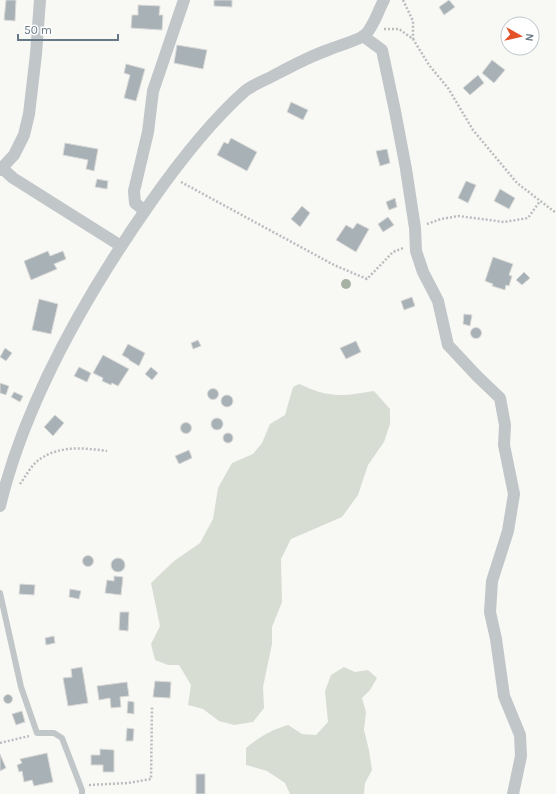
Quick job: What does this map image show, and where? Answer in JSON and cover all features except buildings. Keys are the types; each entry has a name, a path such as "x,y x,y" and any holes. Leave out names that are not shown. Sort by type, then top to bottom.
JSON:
{"street":[{"path":"40,0 36,54 29,114 24,134 14,155 1,169 121,246"},
{"path":"145,211 135,203 134,191 148,132 153,92 184,0"},
{"path":"0,506 20,441 48,375 84,307 121,246 170,176 196,142 227,108 247,89 313,55 366,32 384,0"},
{"path":"366,32 382,50 397,118 415,228 416,251 423,272 438,300 448,345 500,398 505,425 504,445 514,494 508,531 492,581 490,612 496,639 504,696 520,735 521,756 513,794"}],"lane":[{"path":"0,593 21,687 37,733 54,732 62,738 82,794"}],"path":[{"path":"403,0 412,21 413,39"},
{"path":"366,32 399,29 413,39 429,65 448,88 473,130 517,183 556,213"},
{"path":"170,176 334,265 367,279 393,252 416,243"},
{"path":"415,228 441,219 459,216 504,222 528,218 540,201"},
{"path":"6,484 20,484 39,460 59,450 79,448 107,451"},
{"path":"80,785 128,783 151,779 152,707"},
{"path":"0,743 37,733"}],"shaded area":[{"path":"299,384 335,395 374,391 390,409 390,424 384,442 368,465 358,495 342,517 291,539 281,559 282,602 272,627 272,644 263,687 264,708 253,722 234,725 219,721 203,709 188,705 191,685 179,665 168,665 155,660 151,644 160,626 151,583 174,561 200,543 213,519 218,488 232,463 253,454 262,443 270,424 285,415 293,387"},
{"path":"344,667 355,672 368,670 377,678 370,690 362,698 366,712 364,730 372,770 365,783 364,794 290,794 285,783 267,771 246,765 246,748 261,737 276,729 288,725 302,734 316,735 328,722 325,691 331,675"}]}
